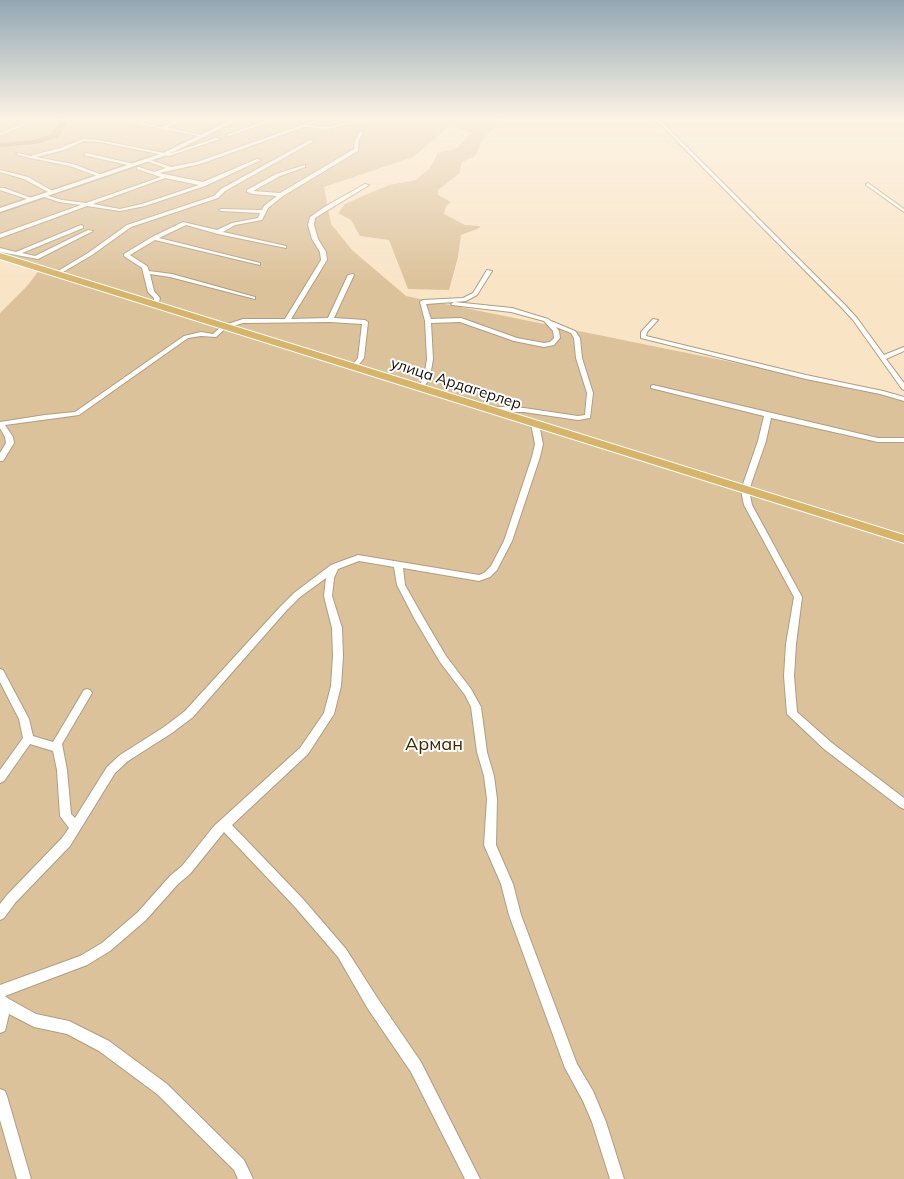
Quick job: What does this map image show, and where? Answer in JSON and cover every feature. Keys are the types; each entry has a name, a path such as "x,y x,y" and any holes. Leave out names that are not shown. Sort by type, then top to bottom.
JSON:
{"main road":[{"name":"улица Ардагерлер","path":"0,256 904,539"}],"street":[{"path":"8,173 26,178 52,192"},
{"path":"92,173 100,176"},
{"path":"0,210 111,173"},
{"path":"156,173 165,177 203,184"},
{"path":"120,210 143,205 229,173"},
{"path":"56,274 90,254 129,226 216,197 223,190 254,173"},
{"path":"281,195 253,193 250,191 284,173"},
{"path":"218,232 234,224 260,219 263,212 281,195 318,173"},
{"path":"709,173 855,320 904,388"},
{"path":"0,236 165,177"},
{"path":"868,184 904,211"},
{"path":"287,320 324,260 323,252 315,239 311,225 313,217 328,206 367,186"},
{"path":"2,189 32,199"},
{"path":"44,195 54,199 128,211"},
{"path":"222,210 263,212"},
{"path":"156,305 156,298 151,292 143,264 126,255 177,225 185,223 284,247"},
{"path":"15,254 81,227"},
{"path":"0,250 36,258 90,230"},
{"path":"154,238 258,264"},
{"path":"421,388 427,377 430,359 428,321 423,302 464,300 475,294 489,271"},
{"path":"146,272 170,275 254,298"},
{"path":"330,320 351,275"},
{"path":"454,304 512,310 546,320 573,332 577,338 579,358 590,394 588,417 578,418 502,408 491,410"},
{"path":"0,459 10,444 9,437 1,424 77,414 178,341 194,335 214,336 224,327 242,321 330,320 365,322 361,358 354,367"},
{"path":"428,321 462,320 516,340 544,345 552,344 557,338 556,331 551,323"},
{"path":"654,320 642,334 643,337 904,399"},
{"path":"882,358 902,351"},
{"path":"653,387 878,440 902,443"},
{"path":"768,415 762,441 745,490 748,506 798,597 791,644 789,676 792,714 828,746 904,804"},
{"path":"0,914 11,899 66,842 112,770 189,714 283,609 297,595 334,567 358,558 478,578 487,575 494,568 506,546 536,457 539,444 535,424"},
{"path":"398,564 398,576 401,585 443,659 468,692 476,707 492,799 490,845 507,884 516,915 572,1068 588,1096 599,1122 617,1179"},
{"path":"1,999 76,964 106,947 142,916 174,880 186,870 209,840 304,751 329,714 336,686 337,628 328,596 330,578 334,567"},
{"path":"0,673 24,719 28,739 0,778"},
{"path":"75,827 66,816 62,770 57,744 87,692"},
{"path":"28,739 58,748"},
{"path":"225,825 299,903 342,953 416,1067 473,1179"},
{"path":"0,1026 1,999"},
{"path":"1,999 34,1020 69,1028 104,1046 134,1067 162,1089 232,1158 239,1165 246,1179"},
{"path":"0,1096 2,1109 24,1179"}],"green space":[{"name":"Арман","path":"0,173 365,173 324,187 331,224 352,250 406,296 904,397 904,1179 0,1179 0,313 28,285 40,269 0,256"},
{"name":"Арман","path":"424,173 460,173 438,190 438,195 451,202 446,206 444,214 465,225 479,226 480,228 461,235 458,257 449,290 408,289 389,240 360,236 351,220 338,213 345,204 365,195 389,185 416,180"}]}
